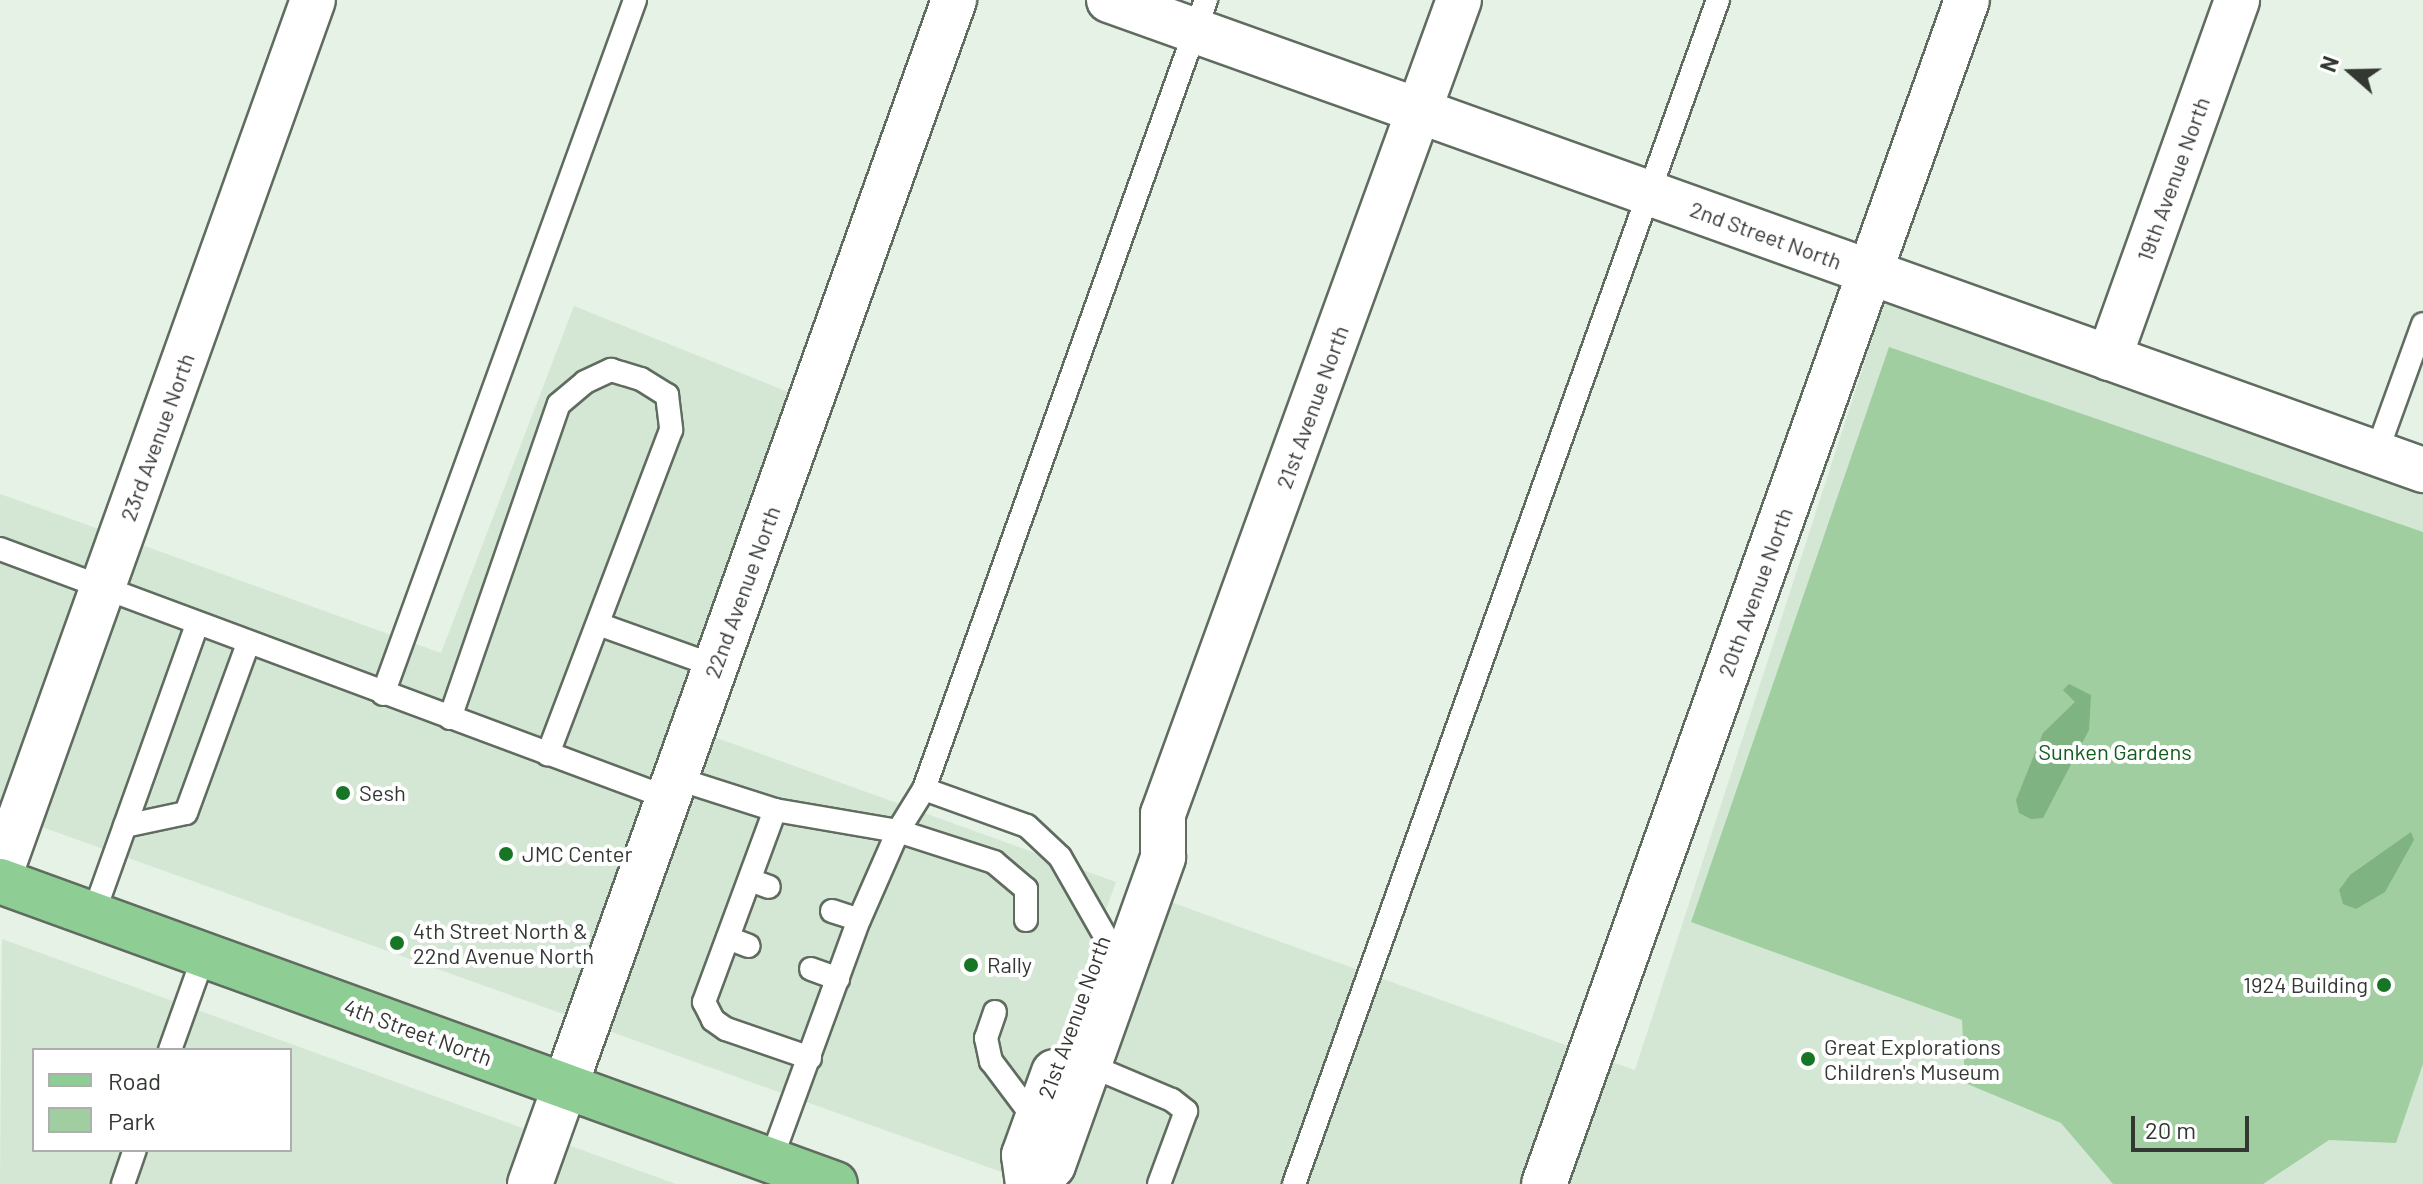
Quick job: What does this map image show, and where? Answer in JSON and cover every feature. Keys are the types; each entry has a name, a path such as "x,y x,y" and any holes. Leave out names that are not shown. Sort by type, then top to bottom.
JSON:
{"main road":[{"name":"4th Street North","path":"0,881 830,1183"}],"street":[{"name":"23rd Avenue North","path":"0,874 313,0"},
{"name":"22nd Avenue North","path":"530,1184 954,0"},
{"name":"2nd Street North","path":"1109,0 1200,15 1419,111 2423,470"},
{"name":"21st Avenue North","path":"1028,1184 1024,1155 1036,1121 1075,1060 1163,857 1163,814 1459,0"},
{"name":"20th Avenue North","path":"1544,1184 1967,0"},
{"name":"19th Avenue North","path":"2109,358 2237,0"},
{"name":"21st Avenue North","path":"1036,1184 1053,1165 1104,934 1138,842 1163,814"}],"lane":[{"path":"383,694 635,0"},
{"path":"1294,1184 1718,0"},
{"path":"771,1160 859,920 898,831 924,789 1200,15"},
{"path":"2376,454 2423,324"},
{"path":"450,718 559,404 611,370 667,395 671,430 548,754"},
{"path":"0,549 102,590 548,754 672,788 898,831 994,862 1011,873 1026,889 1026,920"},
{"path":"598,624 715,666"},
{"path":"93,915 197,625"},
{"path":"125,826 186,813 248,644"},
{"path":"924,789 1027,826 1060,857 1104,934"},
{"path":"775,810 760,883 738,942 704,1002 713,1020 810,1058"},
{"path":"832,911 859,920"},
{"path":"171,1048 204,955"},
{"path":"811,969 838,979"},
{"path":"995,1012 986,1038 991,1061 1036,1121"},
{"path":"1075,1060 1172,1100 1186,1111 1159,1184"},
{"path":"123,1184 134,1152"}],"shaded area":[{"name":"Sunken Gardens","path":"1885,299 2423,492 2423,1184 1568,1184 1612,1062 1635,1070"},
{"path":"574,306 788,392 566,1015 42,827 142,545 441,653"},
{"path":"0,494 99,529 0,807"},
{"path":"2069,684 2091,695 2089,730 2043,818 2031,819 2019,813 2016,800 2043,733 2075,702 2063,690"},
{"path":"714,737 1116,882 1010,1175 609,1031"},
{"path":"2411,832 2414,840 2385,892 2356,909 2343,904 2339,890 2350,875"},
{"path":"1160,898 1568,1046 1519,1184 1056,1184"},
{"path":"2,939 525,1129 505,1184 0,1184"},
{"path":"568,1145 676,1184 554,1184"}],"green space":[{"name":"Sunken Gardens","path":"1889,347 2423,532 2423,1064 2396,1143 2329,1140 2263,1184 2113,1184 2061,1123 1965,1083 1962,1020 1691,922"}],"place":[{"name":"Sesh","path":"343,793"},
{"name":"JMC Center","path":"506,854"},
{"name":"4th Street North & 22nd Avenue North","path":"397,943"},
{"name":"Rally","path":"971,965"},
{"name":"1924 Building","path":"2384,985"},
{"name":"Great Explorations Children's Museum","path":"1808,1059"}]}
